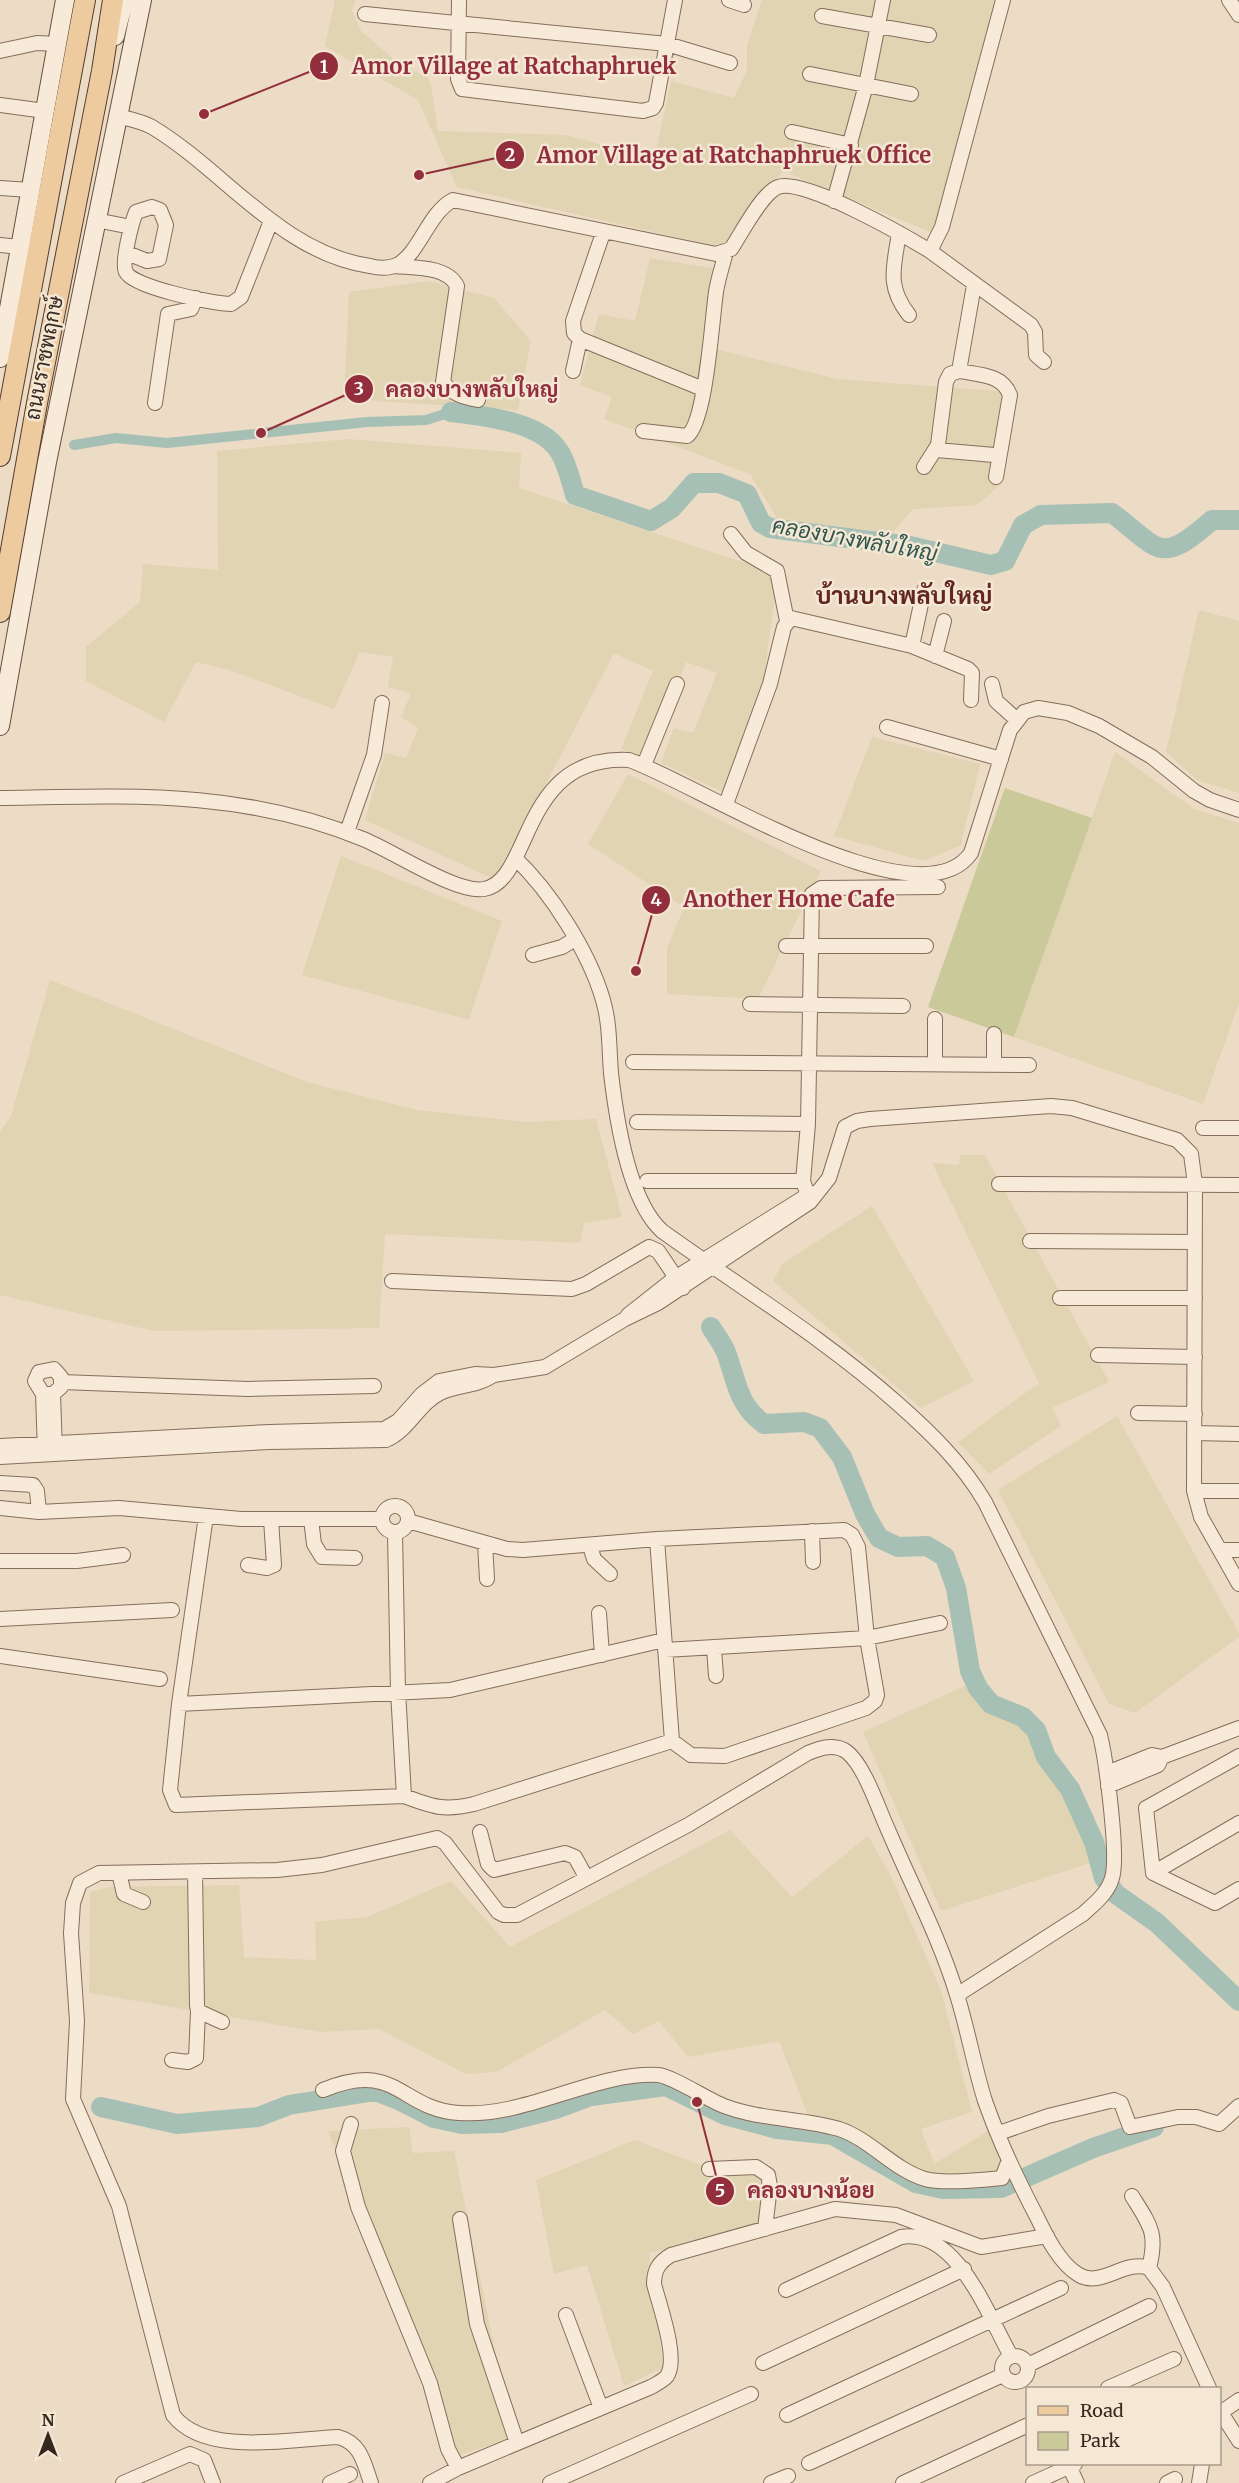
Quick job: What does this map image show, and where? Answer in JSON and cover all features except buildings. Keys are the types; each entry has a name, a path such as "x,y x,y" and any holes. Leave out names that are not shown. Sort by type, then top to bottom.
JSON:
{"main road":[{"name":"ถนนราชพฤกษ์","path":"0,358 65,0"},
{"name":"ถนนราชพฤกษ์","path":"0,456 85,0"},
{"name":"ถนนราชพฤกษ์","path":"0,612 37,404 102,71 113,0"},
{"path":"102,71 124,0"},
{"name":"ถนนราชพฤกษ์","path":"0,726 38,509 142,0"},
{"path":"37,404 38,509"}],"street":[{"path":"459,0 458,79 462,89 644,111 653,108 656,103 675,0"},
{"path":"729,0 744,5"},
{"path":"838,191 866,85 883,0"},
{"path":"930,251 942,227 1003,0"},
{"path":"1229,0 1239,15"},
{"path":"365,14 667,44 730,63"},
{"path":"822,15 929,35"},
{"path":"0,51 37,43 57,44"},
{"path":"810,74 910,94"},
{"path":"0,105 45,111"},
{"path":"117,116 152,127 214,173 271,221 305,243 339,259 380,268 397,265 441,272 454,281 457,286 443,382 459,396 478,400"},
{"path":"792,132 851,145"},
{"path":"397,265 439,212 453,200 603,233 716,254 730,249 764,198 779,186 838,191 899,233 930,251 1031,325 1035,332 1036,355 1044,362"},
{"path":"0,188 30,190"},
{"path":"127,253 147,261 159,260 166,225 164,215 152,207 136,212 131,227 127,253 126,272 132,278 196,298 231,304 242,297 271,221"},
{"path":"96,220 131,227"},
{"path":"603,233 573,321 574,333 580,339 703,389"},
{"path":"899,233 892,281 896,297 909,315"},
{"path":"0,245 20,247"},
{"path":"644,431 674,436 687,436 691,433 703,389 717,288 726,251"},
{"path":"959,371 974,285"},
{"path":"155,403 168,314 172,311 191,309 196,298"},
{"path":"573,371 580,339"},
{"path":"924,467 937,450 946,382 950,374 959,371 996,379 1007,387 1010,395 996,477"},
{"path":"937,450 994,455"},
{"path":"726,804 766,695 787,621 775,568 747,553 731,534"},
{"path":"912,646 924,590"},
{"path":"787,621 797,618 912,646 971,671 970,700"},
{"path":"936,656 944,621"},
{"path":"644,765 676,684"},
{"path":"992,684 996,701 1016,719"},
{"path":"347,832 374,755 382,703"},
{"path":"0,798 184,797 259,807 347,832 459,886 483,890 496,884 515,858 544,801 563,778 582,767 608,760 629,760 726,804 805,844 851,862 894,871 942,871 962,864 971,854 1016,719 1023,712 1038,708 1068,713 1099,726 1152,757 1210,800 1239,810"},
{"path":"887,727 1001,759"},
{"path":"515,858 539,883 575,939 603,1001 615,1102 631,1176 640,1202 657,1226 858,1368 941,1444 973,1482 999,1528 1100,1735 1107,1779 1113,1856 1112,1879 1104,1893 1083,1914 957,1995"},
{"path":"809,1192 810,900 821,888 938,887"},
{"path":"533,955 562,947 575,939"},
{"path":"786,946 926,945"},
{"path":"750,1004 903,1006"},
{"path":"935,1019 935,1064"},
{"path":"994,1034 994,1065"},
{"path":"633,1062 1029,1065"},
{"path":"0,1446 50,1448 269,1437 374,1431 391,1426 412,1414 430,1385 475,1374 494,1375 546,1367 625,1319 640,1303 714,1266 828,1178 841,1134 845,1127 856,1121 1051,1106 1072,1108 1160,1134 1186,1148 1193,1162 1196,1242 1194,1491 1201,1517 1239,1584"},
{"path":"637,1122 808,1124"},
{"path":"1203,1128 1239,1128"},
{"path":"647,1181 809,1192"},
{"path":"999,1184 1239,1185"},
{"path":"1030,1241 1196,1242"},
{"path":"392,1281 572,1289 586,1284 649,1247 658,1251 679,1283"},
{"path":"1060,1298 1196,1298"},
{"path":"1098,1355 1196,1357"},
{"path":"48,1394 36,1386 39,1372 54,1369 62,1382"},
{"path":"48,1394 62,1382 248,1389 374,1386"},
{"path":"48,1394 50,1448"},
{"path":"1138,1413 1195,1414"},
{"path":"1194,1433 1239,1434"},
{"path":"0,1457 50,1448"},
{"path":"0,1483 36,1488 39,1512"},
{"path":"1194,1491 1239,1491"},
{"path":"396,1506 404,1509 408,1521 404,1528 395,1532 388,1529 382,1519 388,1508 396,1506"},
{"path":"0,1508 39,1512 119,1508 271,1519 382,1519"},
{"path":"206,1516 179,1704 170,1790 176,1805 404,1796 432,1807 452,1809 672,1741"},
{"path":"248,1565 267,1568 274,1565 271,1519"},
{"path":"311,1519 314,1544 322,1557 355,1558"},
{"path":"408,1521 485,1543 523,1550 657,1539 844,1530 855,1541 867,1638 877,1695 875,1701 866,1708 725,1756 691,1755 672,1741 657,1539"},
{"path":"812,1531 813,1562"},
{"path":"395,1532 398,1691 404,1796"},
{"path":"485,1543 487,1579"},
{"path":"590,1546 594,1559 610,1575"},
{"path":"1220,1550 1239,1550"},
{"path":"0,1561 76,1561 123,1555"},
{"path":"0,1619 172,1610"},
{"path":"599,1613 602,1655"},
{"path":"179,1704 450,1690 602,1655 665,1645 714,1648 867,1638 940,1623"},
{"path":"714,1648 716,1676"},
{"path":"0,1656 160,1679"},
{"path":"1107,1779 1152,1755 1162,1757 1239,1728"},
{"path":"371,2483 362,2457 350,2440 338,2437 237,2442 209,2439 181,2426 173,2415 119,2206 73,2098 77,2021 71,1933 74,1893 80,1883 93,1874 277,1870 322,1865 437,1838 445,1843 498,1912 510,1916 523,1912 688,1825 808,1753 825,1747 840,1748 852,1757 867,1785 943,1956 957,1995 983,2092 1010,2163 1047,2236 1070,2267 1086,2278 1096,2278 1133,2265 1149,2268 1163,2287 1209,2387"},
{"path":"1153,1873 1146,1808 1239,1756"},
{"path":"1153,1873 1239,1823"},
{"path":"480,1832 488,1864 494,1870 565,1853 575,1857 586,1877"},
{"path":"172,2060 188,2062 196,2058 198,2011 194,1976 195,1872"},
{"path":"119,1873 124,1894 143,1902"},
{"path":"1153,1873 1215,1903 1239,1889"},
{"path":"198,2011 222,2022"},
{"path":"323,2090 358,2079 378,2081 391,2084 440,2110 487,2113 609,2082 658,2075 723,2106 748,2114 838,2129 926,2179 1002,2178 1010,2163"},
{"path":"999,2133 1048,2116 1114,2100 1120,2103 1131,2127 1178,2116 1196,2117 1219,2124 1239,2106"},
{"path":"351,2124 343,2151 358,2207 430,2383 448,2449 458,2468"},
{"path":"709,2169 756,2167 768,2175 770,2186 765,2229"},
{"path":"1131,2196 1153,2231 1154,2248 1149,2268"},
{"path":"430,2483 458,2468 651,2387 666,2378 670,2368 671,2352 654,2284 654,2274 663,2259 671,2254 822,2211 849,2209 913,2220 981,2247 1047,2236"},
{"path":"459,2219 477,2324 518,2443"},
{"path":"786,2290 909,2235 924,2239 943,2250 964,2270 1011,2356"},
{"path":"763,2363 964,2270"},
{"path":"787,2415 1061,2288"},
{"path":"1028,2365 1149,2306"},
{"path":"566,2314 600,2408"},
{"path":"1011,2356 1019,2356 1028,2365 1025,2385 1014,2382 1003,2375 1002,2366 1011,2356"},
{"path":"1110,2387 1174,2359"},
{"path":"809,2463 1003,2375"},
{"path":"550,2483 751,2394"},
{"path":"1221,2411 1239,2400"},
{"path":"1221,2414 1239,2441"},
{"path":"903,2483 1026,2426"},
{"path":"123,2483 190,2454 204,2460 213,2483"},
{"path":"1033,2483 1069,2465"},
{"path":"1071,2465 1077,2483"},
{"path":"1199,2483 1202,2465"},
{"path":"330,2483 350,2474"},
{"path":"771,2483 788,2476"}],"shaded area":[{"path":"335,0 355,0 352,11 361,31 398,63 427,77 431,85 438,131 566,135 645,156 655,155 671,81 734,98 747,70 747,46 762,0 998,0 935,234 783,171 724,248 457,187 418,100 325,46"},
{"path":"650,258 718,269 707,347 838,379 1009,392 1000,485 977,505 913,509 892,533 777,518 750,474 604,419 612,397 580,385 599,314 635,321"},
{"path":"429,281 494,298 531,341 518,410 344,399 349,292"},
{"path":"348,439 521,453 519,488 778,574 762,691 725,793 661,763 674,728 693,733 717,673 686,662 647,759 621,749 653,671 614,653 496,880 365,820 385,753 406,758 418,728 401,717 411,693 388,687 393,657 360,652 334,709 233,671 196,662 164,722 86,681 86,647 140,602 143,564 218,570 217,451"},
{"path":"1199,610 1239,621 1239,793 1197,780 1166,752"},
{"path":"872,737 980,764 961,845 924,861 834,836"},
{"path":"1115,752 1194,809 1239,823 1239,1003 1203,1104 1014,1037"},
{"path":"628,774 821,871 758,999 667,994 667,948 684,907 588,844"},
{"path":"341,856 502,921 469,1020 302,975"},
{"path":"50,980 307,1082 417,1110 526,1122 596,1119 622,1217 584,1223 580,1243 385,1234 379,1328 154,1331 0,1295 0,1132 11,1116"},
{"path":"960,1155 985,1155 1109,1382 1052,1408 1061,1426 989,1474 958,1442 1039,1383 932,1163 959,1165"},
{"path":"872,1206 974,1381 921,1408 773,1281 782,1264"},
{"path":"1117,1416 1239,1633 1239,1637 1135,1713 1109,1704 998,1490"},
{"path":"967,1685 1027,1733 1070,1782 1093,1862 941,1911 863,1732"},
{"path":"730,1830 792,1897 868,1836 890,1874 942,1993 972,2112 921,2129 934,2164 990,2130 1007,2177 930,2179 836,2128 812,2126 779,2041 688,2057 659,2021 633,2034 605,2010 496,2072 466,2074 379,2029 320,2032 89,1993 90,1892 111,1887 239,1885 244,1957 316,1960 315,1922 367,1917 451,1881 510,1947"},
{"path":"409,2127 413,2153 454,2151 513,2438 453,2457 328,2131"},
{"path":"635,2140 698,2164 770,2173 762,2226 649,2253 663,2368 624,2386 587,2265 554,2274 536,2180"}],"green space":[{"path":"1005,788 1092,818 1014,1037 928,1007"}],"waterway":[{"name":"คลองบางพลับใหญ่","path":"74,445 116,438 167,443 367,422 426,420 451,412"},
{"name":"คลองบางพลับใหญ่","path":"451,412 510,422 539,433 550,441 562,456 575,495 651,521 672,508 694,483 719,483 747,494 761,523 770,528 910,546 991,565 1005,561 1023,525 1041,515 1112,513 1140,536 1160,548 1170,548 1181,544 1212,520 1239,520"},
{"path":"711,1327 726,1351 736,1384 755,1417 764,1424 804,1422 820,1428 842,1457 865,1514 879,1538 898,1547 927,1546 945,1557 956,1588 970,1671 978,1688 991,1704 1023,1717 1036,1730 1046,1757 1070,1789 1094,1842 1104,1878 1116,1894 1157,1923 1239,2001"},
{"path":"101,2107 177,2124 258,2117 289,2105 375,2091 434,2118 462,2124 501,2123 556,2109 591,2096 666,2086 725,2115 777,2129 833,2135 916,2183 943,2189 1001,2188 1093,2148 1154,2127"}],"place":[{"name":"Amor Village at Ratchaphruek","path":"204,114"},
{"name":"Amor Village at Ratchaphruek Office","path":"419,175"},
{"name":"คลองบางพลับใหญ่","path":"261,433"},
{"name":"Another Home Cafe","path":"636,971"},
{"name":"คลองบางน้อย","path":"697,2102"}],"district":[{"name":"บ้านบางพลับใหญ่","path":"904,596"}]}
